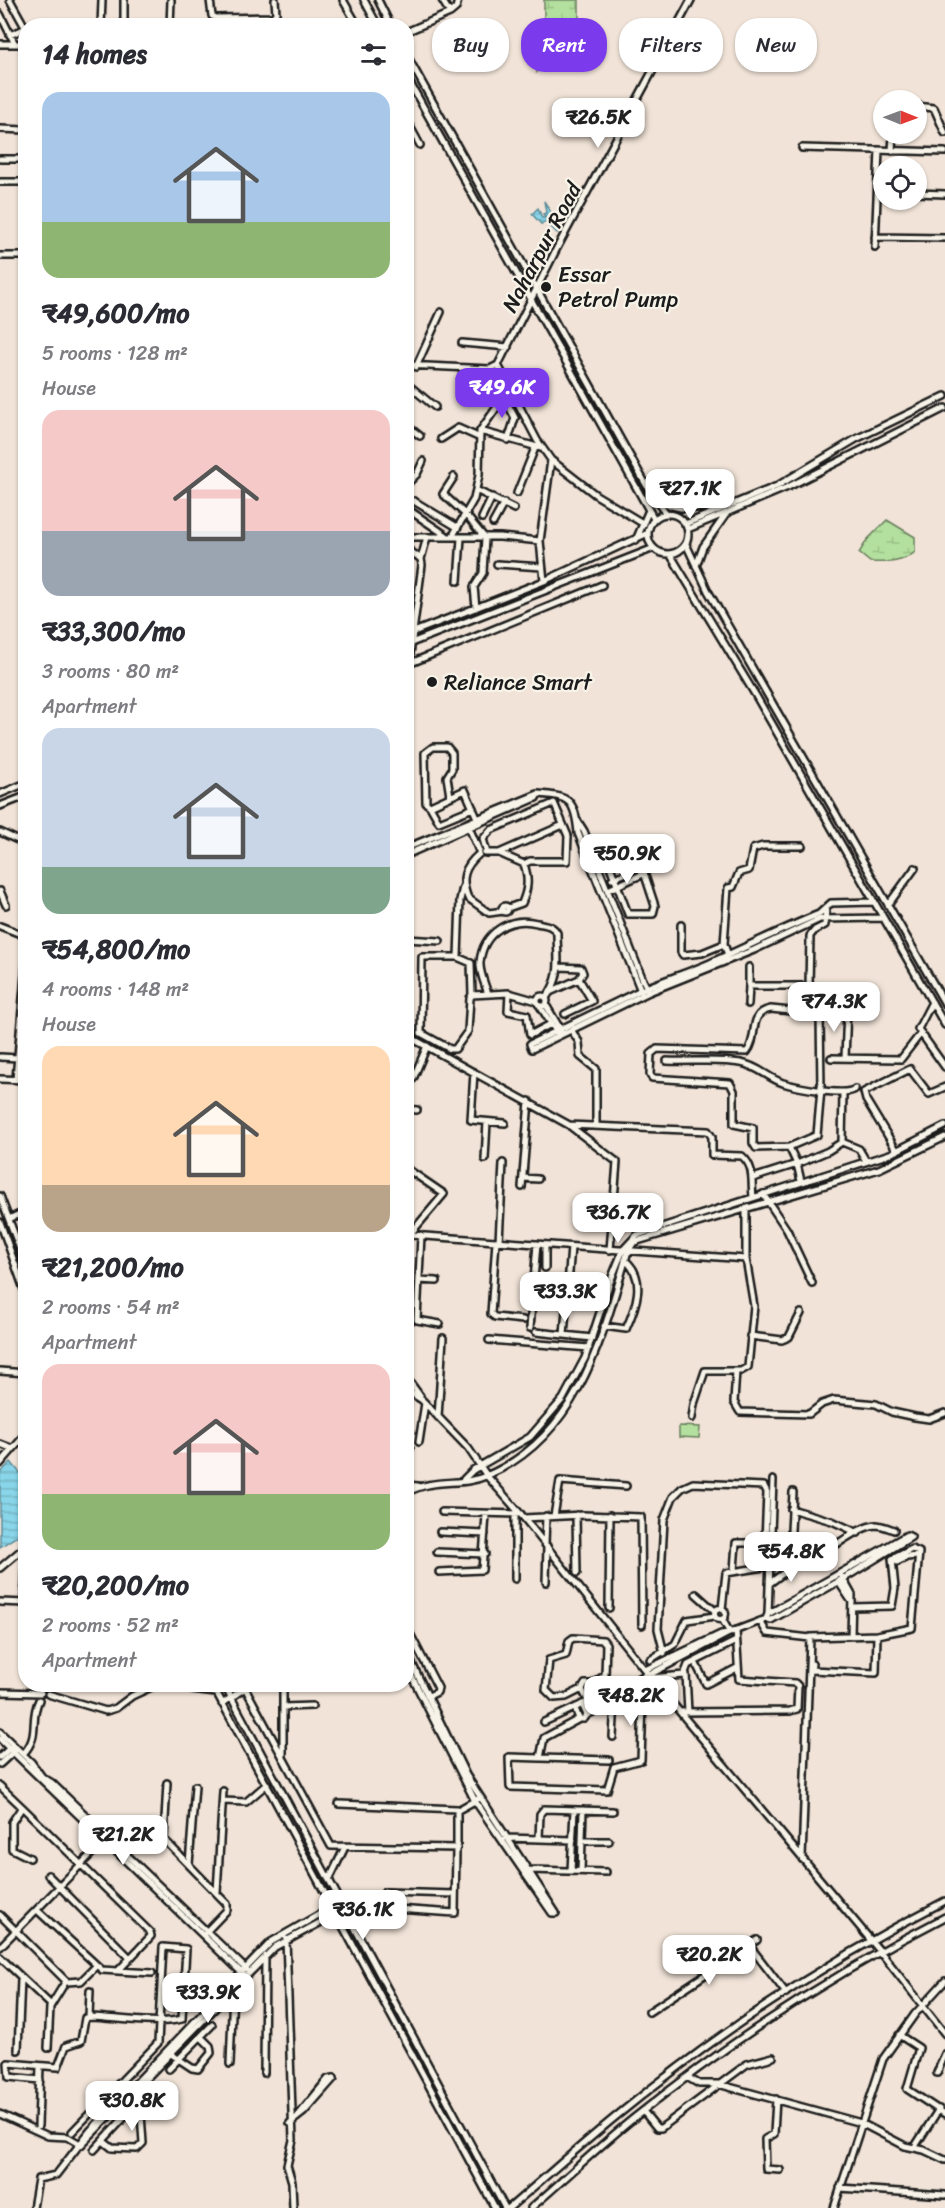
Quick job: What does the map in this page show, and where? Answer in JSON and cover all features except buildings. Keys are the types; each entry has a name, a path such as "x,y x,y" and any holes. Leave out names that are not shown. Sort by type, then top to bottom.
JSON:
{"street":[{"path":"10,0 20,18"},
{"path":"101,18 102,0"},
{"path":"124,0 124,18"},
{"path":"170,18 171,0"},
{"path":"210,0 212,16 216,18 273,17 276,13 275,0"},
{"path":"343,0 353,18"},
{"path":"364,0 374,18"},
{"path":"378,0 387,18"},
{"path":"442,0 450,13"},
{"path":"414,29 450,13 456,8 458,0"},
{"name":"Naharpur Road","path":"498,365 538,290 557,248 691,0"},
{"path":"0,14 15,44 0,44"},
{"path":"10,35 18,31"},
{"path":"414,68 666,514"},
{"path":"414,90 654,519"},
{"path":"927,107 934,108 945,133"},
{"path":"0,129 18,130"},
{"path":"414,134 420,145"},
{"path":"892,144 892,151"},
{"path":"802,148 945,152"},
{"path":"879,150 879,156"},
{"path":"0,159 18,159"},
{"path":"0,182 18,182"},
{"path":"927,193 945,194"},
{"path":"875,247 878,210"},
{"path":"875,237 945,238"},
{"path":"0,256 18,256"},
{"path":"441,312 416,367 490,369 498,365 538,448 596,495 644,524"},
{"path":"462,343 508,346"},
{"path":"414,390 435,407"},
{"path":"450,537 465,514 476,490 479,475 479,434 510,390"},
{"path":"504,398 515,418 507,440"},
{"path":"658,503 681,508 726,510 777,486 856,439 944,401"},
{"path":"687,526 788,487 944,401"},
{"path":"441,439 458,428 538,448"},
{"path":"414,431 420,436"},
{"path":"517,492 538,448"},
{"path":"414,477 423,460"},
{"path":"544,581 540,541 551,460"},
{"path":"454,477 443,494 465,514 485,538 483,573 474,587 476,608"},
{"path":"476,490 514,509"},
{"path":"482,518 492,497"},
{"path":"414,501 457,527"},
{"path":"493,522 504,503"},
{"path":"636,540 649,510"},
{"path":"696,566 703,547 726,510"},
{"path":"414,513 450,537"},
{"path":"414,632 544,581 636,540 648,533 654,519 666,514 676,515 687,526 686,544 719,611 945,1004"},
{"path":"648,533 654,548"},
{"path":"414,537 540,541"},
{"path":"414,610 421,577 421,560 427,537"},
{"path":"458,581 461,537"},
{"path":"670,554 679,551 686,544"},
{"path":"414,643 654,548 670,554 756,696 945,1025"},
{"path":"414,554 421,560"},
{"path":"497,564 542,567"},
{"path":"414,662 602,585"},
{"path":"450,796 447,777 452,769 452,753 447,747 433,747 425,753 425,795 439,822 473,808"},
{"path":"0,794 18,786"},
{"path":"430,806 465,790 477,818"},
{"path":"414,845 536,798 537,794"},
{"path":"414,851 470,824 477,818 537,794 560,795 567,799 584,831 608,890 645,991"},
{"path":"0,805 18,799"},
{"path":"457,957 460,900 465,869 482,852 483,839 490,830 554,803 567,836 567,861 530,861 524,864"},
{"path":"577,819 578,833 645,991"},
{"path":"470,824 482,852"},
{"path":"499,853 563,825"},
{"path":"836,836 846,829"},
{"path":"0,832 18,840"},
{"path":"603,840 632,842 641,867 655,906 653,914 628,914 616,886 602,844 603,840"},
{"path":"721,958 728,888 733,887 739,873 749,870 753,849 763,846 802,846"},
{"path":"482,852 499,853 524,864"},
{"path":"463,887 468,898 477,907 489,913 506,910 522,903 526,895 528,885 524,864"},
{"path":"605,883 641,867"},
{"path":"888,905 915,868"},
{"path":"608,890 643,874"},
{"path":"0,891 6,905"},
{"path":"715,963 721,958 819,914 834,903 875,902"},
{"path":"749,986 809,986 810,936 815,930 825,925 826,908"},
{"path":"506,910 511,923"},
{"path":"560,1034 645,991 827,918 883,918"},
{"path":"488,994 480,964 482,952 495,931 511,923 524,920 555,930 560,967 550,992 546,998 541,996 541,1004 551,1024 560,1034"},
{"path":"681,925 682,954 702,952 721,945"},
{"path":"0,926 18,933"},
{"path":"414,939 440,941"},
{"path":"721,945 728,955"},
{"path":"422,957 457,957 471,963 472,996 468,1031 455,1049 450,1049 421,1033 422,957"},
{"path":"550,992 579,979 583,974 580,968 560,967"},
{"path":"747,1004 749,967"},
{"path":"565,1014 592,1000 579,979"},
{"path":"560,1034 573,1030 645,991"},
{"path":"472,996 509,993 541,1004 560,1034"},
{"path":"509,993 508,1011 527,1015 530,1035 551,1024"},
{"path":"932,1002 918,1029 945,1066"},
{"path":"845,1058 847,1009"},
{"path":"763,1011 820,1014 821,1089 817,1135 789,1147 754,1147 753,1128 734,1124 734,1091 730,1083 652,1078 650,1074 651,1054 657,1049 747,1052 756,1017 763,1011"},
{"path":"573,1030 579,1042 580,1056 596,1069 596,1123"},
{"path":"831,1058 900,1059 921,1033"},
{"path":"414,1039 580,1131 617,1162 610,1250"},
{"path":"414,1077 427,1046"},
{"path":"0,1057 18,1058 16,1079 2,1080"},
{"path":"667,1062 741,1063 763,1070 781,1082 843,1093 855,1089"},
{"path":"897,1151 866,1100 864,1092 910,1069 929,1094 945,1087"},
{"path":"474,1072 471,1118 506,1123"},
{"path":"842,1142 843,1093"},
{"path":"522,1187 529,1101"},
{"path":"485,1159 487,1122"},
{"path":"569,1125 705,1130 712,1137 712,1155 744,1156 751,1166 753,1197"},
{"path":"465,1479 524,1442 536,1431 571,1386 589,1348 610,1282 637,1235 649,1229 897,1151 945,1126"},
{"path":"414,1486 465,1479 475,1480 487,1476 525,1454 548,1434 586,1376 604,1326 626,1251 634,1242 879,1169 945,1137"},
{"path":"842,1142 859,1149 866,1161"},
{"path":"753,1178 797,1164 828,1151 842,1142"},
{"path":"789,1147 797,1164 801,1181"},
{"path":"502,1163 491,1314 495,1317 523,1320"},
{"path":"414,1173 444,1194 414,1231"},
{"path":"523,1178 538,1179"},
{"path":"763,1194 787,1230 812,1283"},
{"path":"0,1196 18,1243"},
{"path":"692,1418 694,1404 705,1371 736,1371 748,1367 754,1306 746,1259 746,1209"},
{"path":"9,1219 18,1215"},
{"path":"0,1222 18,1273"},
{"path":"421,1235 417,1320 440,1324"},
{"path":"414,1236 746,1259"},
{"path":"530,1328 537,1244"},
{"path":"545,1245 545,1268"},
{"path":"564,1335 571,1247"},
{"path":"604,1326 626,1329 634,1308 639,1278 634,1268 625,1260"},
{"path":"419,1280 437,1281"},
{"path":"533,1289 567,1292"},
{"path":"750,1336 782,1340 789,1337 801,1313"},
{"path":"536,1332 592,1338"},
{"path":"438,1417 443,1338"},
{"path":"489,1340 589,1348"},
{"path":"0,1371 18,1372"},
{"path":"736,1371 734,1402 740,1412 809,1414 822,1404 834,1400 876,1404 892,1412 915,1418 929,1419 945,1413"},
{"path":"414,1388 468,1448 487,1476 546,1545 648,1674 870,1939 945,2034"},
{"path":"414,1395 424,1401"},
{"path":"419,1442 424,1401"},
{"path":"0,1464 18,1443"},
{"path":"0,1444 13,1449"},
{"path":"773,1480 770,1583 765,1618 767,1633 812,1637 877,1635 909,1630 914,1626 918,1551 912,1550 892,1559 895,1588 891,1606 852,1605"},
{"path":"554,1516 560,1481 626,1486"},
{"path":"664,1653 658,1634 660,1549 664,1520 673,1497 682,1488 693,1483 764,1486 767,1492 763,1569 729,1570 725,1575 722,1609 725,1615 722,1619"},
{"path":"414,1488 418,1486"},
{"path":"770,1583 790,1566 793,1492"},
{"path":"791,1509 832,1521 858,1533"},
{"path":"442,1512 546,1516 638,1515 643,1520 642,1625"},
{"path":"439,1572 480,1572 483,1567 486,1515"},
{"path":"515,1579 520,1515"},
{"path":"576,1515 577,1573"},
{"path":"609,1608 610,1515"},
{"path":"546,1516 546,1582"},
{"path":"790,1566 803,1565 874,1525 894,1530"},
{"path":"440,1532 485,1534"},
{"path":"544,1722 732,1632 765,1618 771,1620 907,1535 911,1537 839,1578"},
{"path":"734,1570 736,1543 766,1543"},
{"path":"437,1552 484,1554"},
{"path":"0,1568 18,1553"},
{"path":"897,1562 907,1557 918,1556"},
{"path":"839,1578 852,1605 851,1636"},
{"path":"680,1712 790,1712 797,1709 798,1686 795,1683 742,1680 737,1668 736,1641 732,1632 696,1594"},
{"path":"0,1602 18,1603"},
{"path":"650,1660 664,1653 676,1643 687,1620 715,1614 722,1609"},
{"path":"812,1637 812,1670 876,1673 877,1635"},
{"path":"801,1859 812,1637"},
{"path":"573,1638 605,1642 605,1675 591,1684 585,1684 582,1689 566,1697 554,1698 546,1690 549,1660 566,1655 568,1641 573,1638"},
{"path":"688,1712 687,1666 736,1641"},
{"path":"414,1642 438,1688 437,1692 428,1699"},
{"path":"695,1662 706,1684 737,1668"},
{"path":"414,1669 478,1800 523,1870 555,1914 556,1911 531,1870 504,1838"},
{"path":"648,1674 686,1674"},
{"path":"414,1677 428,1699"},
{"path":"591,1684 597,1697"},
{"path":"582,1689 587,1715"},
{"path":"0,1692 43,1696 106,1711 143,1692"},
{"path":"208,1692 216,1693 267,1784 331,1907 495,2208"},
{"path":"228,1692 507,2208 663,2078 786,1993 870,1939 945,1901"},
{"path":"222,1704 237,1692"},
{"path":"247,1692 329,1844 345,1847 456,1849"},
{"path":"283,1692 283,1760"},
{"path":"23,1754 31,1745 35,1735 34,1715 43,1696"},
{"path":"541,1758 544,1738 579,1719 585,1719 587,1715 615,1701 629,1696 642,1700 642,1758 638,1762 614,1767 608,1790 510,1787 509,1757 541,1758 609,1760"},
{"path":"613,1737 615,1701"},
{"path":"284,1707 312,1706"},
{"path":"575,1708 579,1719"},
{"path":"0,1732 43,1779 245,1972"},
{"path":"0,1739 23,1754 43,1779"},
{"path":"0,1757 13,1748"},
{"path":"0,1764 13,1748"},
{"path":"164,1838 167,1783"},
{"path":"223,1802 246,1802 267,1784"},
{"path":"0,1786 151,1934 118,1971"},
{"path":"189,1864 195,1786"},
{"path":"217,1892 223,1791"},
{"path":"339,1804 458,1810 478,1800"},
{"path":"22,1807 12,1822 12,1848 30,1858"},
{"path":"539,1839 542,1809 614,1811"},
{"path":"154,2068 171,2054 232,1990 245,1972 286,1936 331,1907 361,1901 382,1908 455,1913 458,1810"},
{"path":"572,1871 574,1810"},
{"path":"581,1871 583,1810"},
{"path":"151,1826 226,1903 228,1909 205,1934"},
{"path":"0,1947 107,1838"},
{"path":"504,1838 573,1840"},
{"path":"582,1841 609,1841"},
{"path":"329,1880 345,1847"},
{"path":"523,1870 606,1872"},
{"path":"48,1875 130,1958"},
{"path":"385,1893 455,1894"},
{"path":"27,2208 33,2206 38,2179 55,2176 80,2145 272,1942 335,1914 343,1906"},
{"path":"37,1910 95,1967 105,1971 152,1973"},
{"path":"0,1915 67,1982 81,1981 95,1967"},
{"path":"531,2208 643,2111 761,2024 879,1950 945,1917"},
{"path":"286,1936 290,2123 293,2140 287,2165 292,2182 293,2208"},
{"path":"649,2012 757,1940"},
{"path":"749,1945 786,1993"},
{"path":"40,2079 9,2077 8,2064 59,2066 66,2046 81,2042 83,2020 89,2017 161,2020 183,2017 185,1948 163,1947 161,2020 160,2036 156,2046 72,2132"},
{"path":"264,2073 265,1956"},
{"path":"0,1958 51,2005"},
{"path":"18,2049 21,1979"},
{"path":"834,2208 880,2065 899,2035 945,1981"},
{"path":"48,2048 51,2005 67,1982"},
{"path":"230,2064 232,1990"},
{"path":"89,2017 90,1991"},
{"path":"169,2069 212,2025"},
{"path":"899,2035 919,2048 907,2089 942,2111"},
{"path":"171,2054 192,2068 200,2067 212,2050 201,2037"},
{"path":"937,2073 945,2054"},
{"path":"643,2111 657,2128 661,2128 747,2064 773,2057"},
{"path":"38,2126 40,2066"},
{"path":"687,2077 699,2084 718,2084 861,2123 945,2160"},
{"path":"290,2123 298,2116 334,2080 334,2078 328,2079 298,2116"},
{"path":"103,2141 112,2148 137,2149 144,2139 141,2116 110,2091"},
{"path":"94,2150 147,2093"},
{"path":"776,2099 774,2134 765,2139 764,2162 766,2169 780,2170"},
{"path":"914,2148 945,2104"},
{"path":"0,2114 48,2136 68,2137 80,2145"},
{"path":"840,2188 945,2195"}],"green space":[{"path":"544,0 579,0 579,18 544,18"},
{"path":"887,520 915,537 915,552 900,560 870,562 859,553 867,540"},
{"path":"679,1426 700,1427 699,1438 679,1437"}],"water":[{"path":"544,201 561,229 557,233 546,222 541,224 532,214 538,208 542,218 546,218 543,214 546,213"},
{"path":"11,1462 18,1470 18,1535 0,1547 0,1473"}],"place":[{"name":"Essar Petrol Pump","path":"546,287"},
{"name":"Reliance Smart","path":"432,682"}]}
